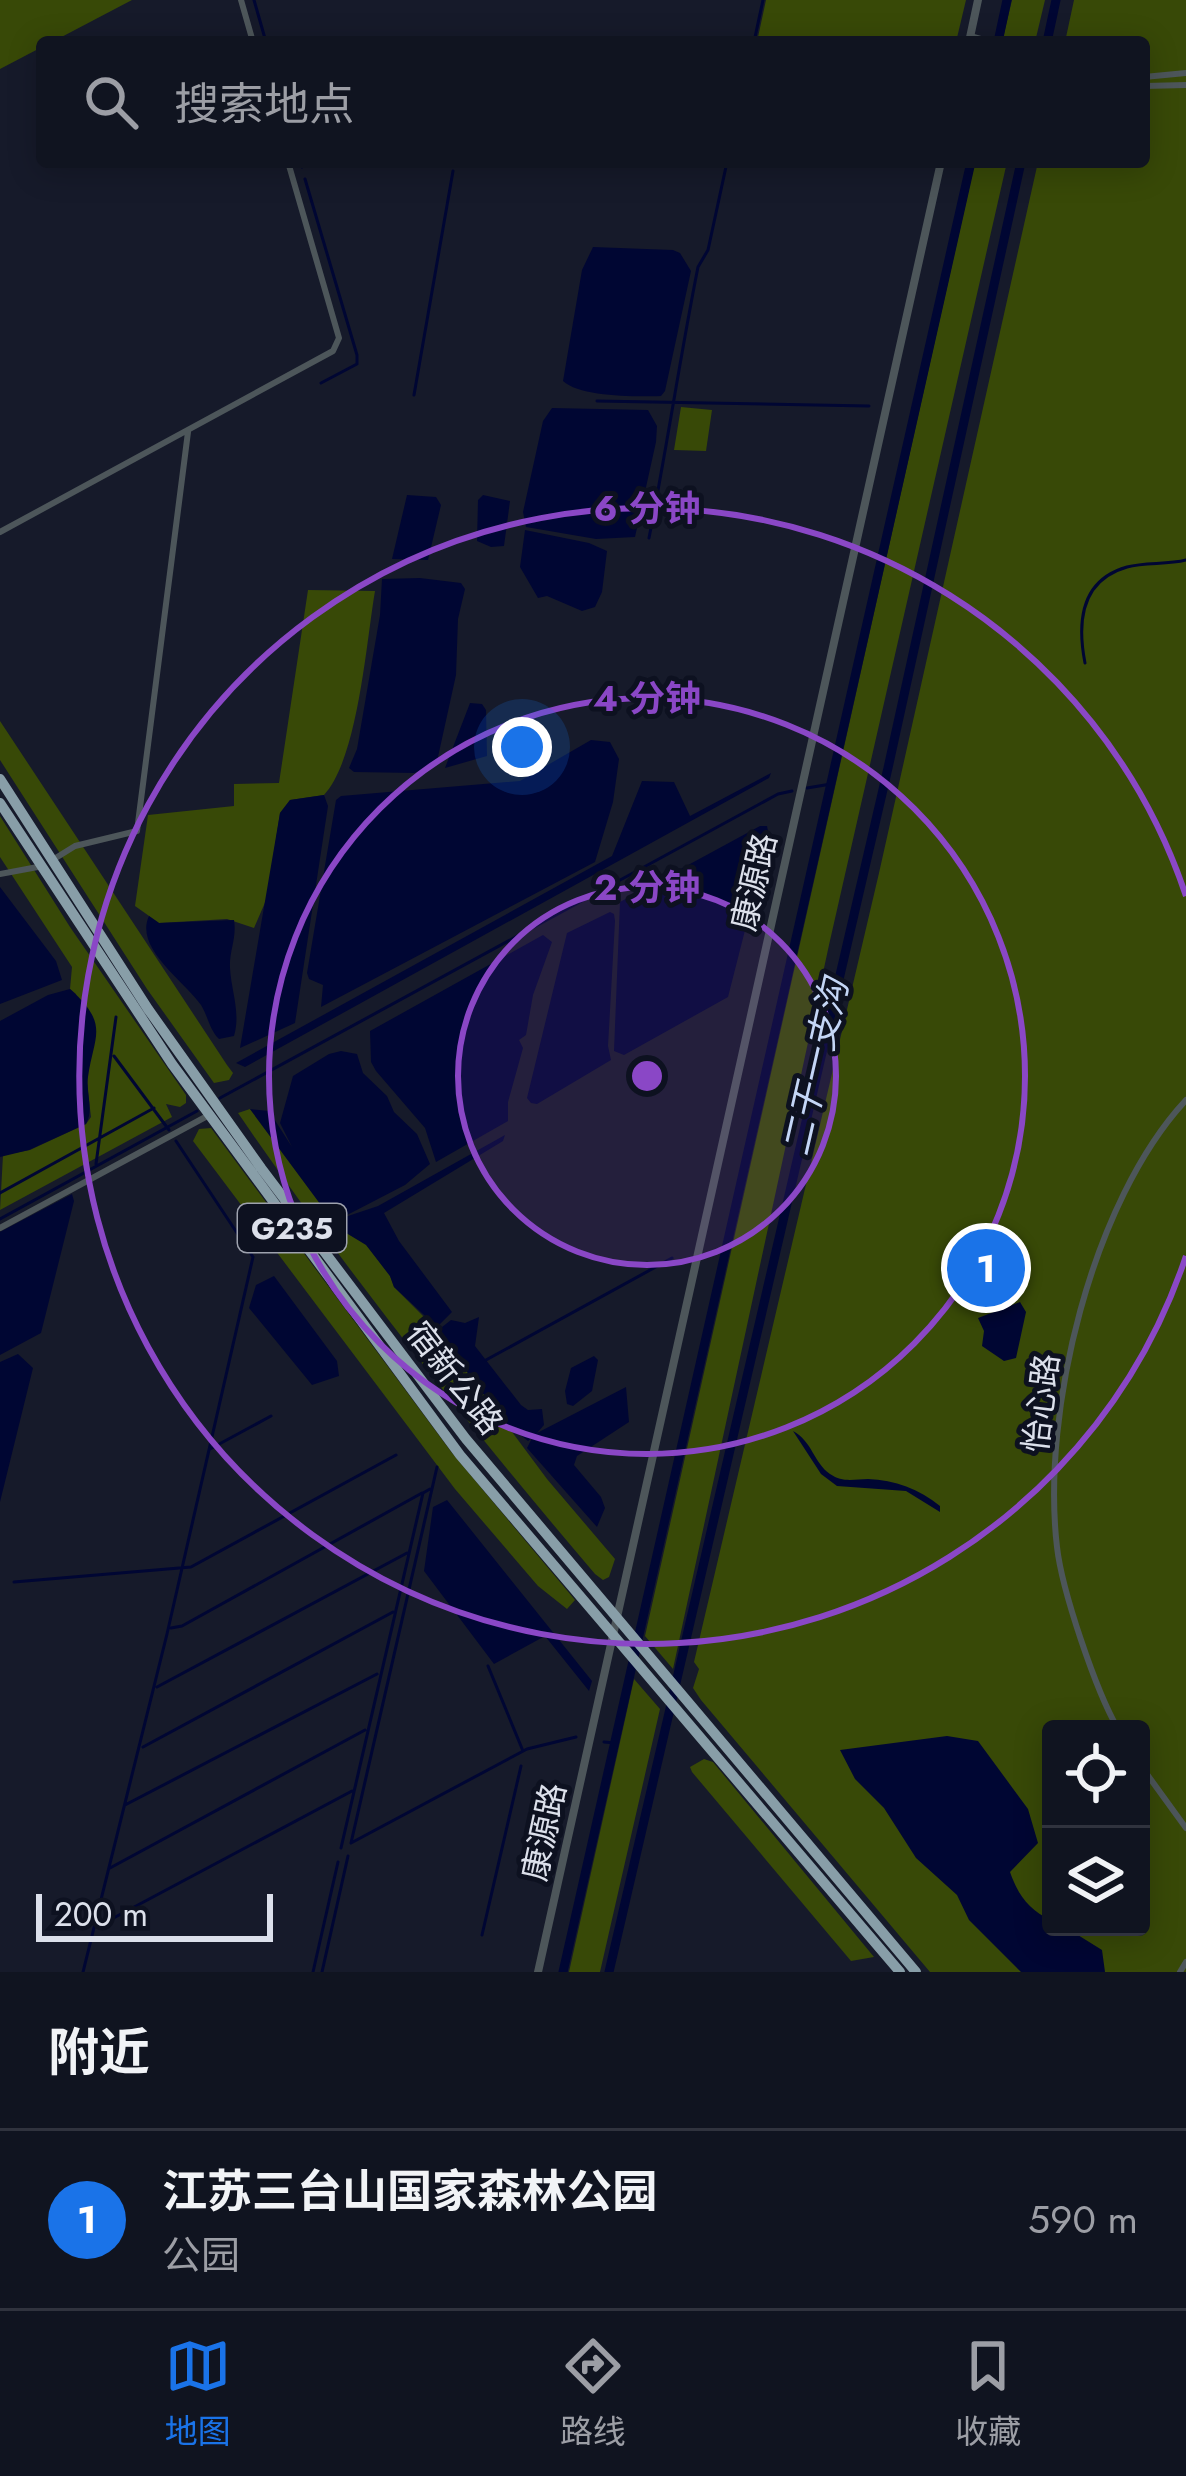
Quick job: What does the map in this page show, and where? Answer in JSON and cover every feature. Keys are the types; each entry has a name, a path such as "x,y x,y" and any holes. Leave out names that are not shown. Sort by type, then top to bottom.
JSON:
{"highway":[{"name":"宿新公路","path":"0,778 46,864"},
{"name":"宿新公路","path":"0,802 460,1455 900,1972"},
{"name":"宿新公路","path":"215,1113 466,1439 916,1972"}],"street":[{"path":"242,0 252,36"},
{"path":"970,36 978,0"},
{"path":"1150,81 1186,73"},
{"path":"1150,82 1186,85"},
{"path":"0,532 325,356 338,344 290,168"},
{"name":"康源路","path":"538,1972 940,168"},
{"path":"0,874 46,864 75,846 137,831 188,430"},
{"name":"怡心路","path":"1114,1720 1082,1639 1057,1549 1057,1444 1079,1307 1119,1204 1168,1120 1186,1100"},
{"path":"0,1228 215,1113"},
{"path":"1150,1778 1186,1828"},
{"path":"1180,1972 1186,1962"}],"green space":[{"path":"0,0 132,0 63,36 36,36 36,50 0,69"},
{"path":"766,0 966,0 957,36 758,36"},
{"path":"1012,0 1045,0 1036,36 1003,36"},
{"path":"1074,0 1186,0 1186,1972 930,1972 701,1700 693,1688 699,1669 694,1662 879,873 1037,168 1150,168 1150,36 1066,36"},
{"path":"974,168 1006,168 829,945 673,1669 645,1636"},
{"path":"681,407 712,410 706,451 674,450"},
{"path":"308,590 375,591 353,728 336,778 324,795 290,800 280,813 267,898 254,928 227,919 159,923 135,906 148,815 234,806 234,784 279,783"},
{"path":"0,721 233,1073 229,1080 214,1083 147,989 0,760"},
{"path":"0,816 186,1095 186,1103 180,1107 166,1104 172,1117 0,1210 3,1155 30,1150 86,1124 91,1117 76,994 70,989 72,967 0,857"},
{"path":"250,1109 338,1228 366,1244 394,1287 434,1327 547,1479 615,1559 609,1577 603,1580 595,1574 366,1291 238,1113"},
{"path":"211,1128 452,1453 575,1600 567,1609 538,1586 455,1489 193,1141 199,1129"},
{"path":"634,1679 660,1709 600,1972 569,1972"},
{"path":"704,1759 713,1762 874,1957 851,1961 692,1772 690,1767"}],"water":[{"path":"593,247 673,250 691,271 661,396 595,393 563,381 582,270"},
{"path":"552,408 648,410 657,426 656,442 635,537 596,539 526,527 523,512 543,421"},
{"path":"407,495 436,497 441,505 428,560 392,559"},
{"path":"483,495 510,501 504,546 477,541 478,500"},
{"path":"525,530 607,551 602,592 595,607 582,611 547,596 538,598 520,567"},
{"path":"382,579 461,583 465,589 458,619 456,675 436,766 414,773 354,772 349,768 357,749"},
{"path":"470,703 482,704 486,710 487,756 445,768"},
{"path":"591,740 610,742 619,759 613,802 595,862 321,1007 323,985 307,973 336,800 520,781"},
{"path":"771,773 245,1067 236,1063 612,856 642,781 674,782 690,816"},
{"path":"324,795 328,806 295,1023 240,1048 280,813 290,800"},
{"path":"767,826 769,836 728,997 624,1055 614,1051 620,902"},
{"path":"0,887 56,961 62,980 0,1004"},
{"path":"610,912 615,921 611,1060 537,1104 531,1103 527,1098 567,933"},
{"path":"149,916 159,923 234,920 230,968 234,1036 219,1039 201,1005 154,952 146,928"},
{"path":"543,935 552,942 533,995 526,1035 519,1040 523,1048 508,1102 508,1121 436,1162 425,1128 371,1062 370,1031"},
{"path":"70,989 95,1022 86,1124 29,1150 0,1157 0,1021 48,995"},
{"path":"341,1051 357,1054 363,1073 417,1134 430,1164 405,1185 345,1216 338,1210 342,1218 378,1206 505,1135 503,1141 384,1213 452,1312 437,1327 394,1287 366,1245 338,1228 250,1109 269,1111 292,1147 280,1123 293,1076"},
{"path":"72,1194 41,1333 0,1355 0,1232"},
{"path":"274,1276 337,1361 339,1376 312,1385 249,1308 256,1285"},
{"path":"1020,1302 1026,1312 1016,1358 1004,1361 982,1346 984,1331 978,1318"},
{"path":"479,1317 475,1346 521,1405 528,1410 542,1409 544,1425 537,1433 626,1387 629,1422 577,1456 574,1465 601,1497 605,1508 597,1527 527,1448 532,1438 528,1441 503,1421 437,1331 451,1320 465,1323"},
{"path":"18,1354 33,1368 0,1502 0,1362"},
{"path":"594,1356 598,1360 592,1391 573,1406 567,1404 571,1368"},
{"path":"793,1431 835,1477 906,1486 940,1506 940,1512 906,1491 837,1486 821,1474"},
{"path":"447,1500 592,1681 589,1691 545,1636 494,1664 424,1571 433,1507"},
{"path":"947,1736 978,1741 1028,1809 1038,1843 1010,1872 1021,1895 1042,1915 1042,1936 1079,1936 1102,1950 1105,1972 1021,1972 969,1920 957,1895 916,1858 884,1808 855,1779 840,1750"}],"waterway":[{"path":"254,0 264,36"},
{"path":"755,36 763,0"},
{"path":"999,36 1007,0"},
{"name":"二干一支沟","path":"1048,36 1056,0"},
{"path":"649,538 698,267 708,250 726,168"},
{"path":"563,1972 970,168"},
{"name":"二干一支沟","path":"609,1972 888,768 1020,168"},
{"path":"414,395 453,171"},
{"path":"305,179 357,355 357,364 321,383"},
{"path":"597,401 869,406"},
{"path":"1085,663 1083,618 1091,592 1100,582 1127,567 1186,560"},
{"path":"807,788 831,784"},
{"path":"220,1098 778,794 792,791"},
{"path":"96,1164 116,1017"},
{"path":"114,1056 169,1130"},
{"path":"0,1193 154,1108"},
{"path":"0,1219 197,1111"},
{"path":"83,1972 253,1257 176,1141"},
{"path":"486,1360 672,1258"},
{"path":"210,1449 271,1416"},
{"path":"14,1582 191,1567 396,1455"},
{"path":"351,1843 437,1467"},
{"path":"341,1848 423,1493 430,1489"},
{"path":"171,1628 422,1493"},
{"path":"157,1687 407,1553"},
{"path":"143,1747 393,1612"},
{"path":"488,1666 523,1751"},
{"path":"125,1805 377,1674"},
{"path":"110,1868 365,1730"},
{"path":"351,1843 527,1749 576,1737"},
{"path":"604,1742 615,1743"},
{"path":"482,1935 521,1766"},
{"path":"95,1924 352,1791"},
{"path":"322,1972 348,1856"},
{"path":"313,1972 338,1862"}],"place":[{"name":"江苏三台山国家森林公园","path":"986,1268"}]}
